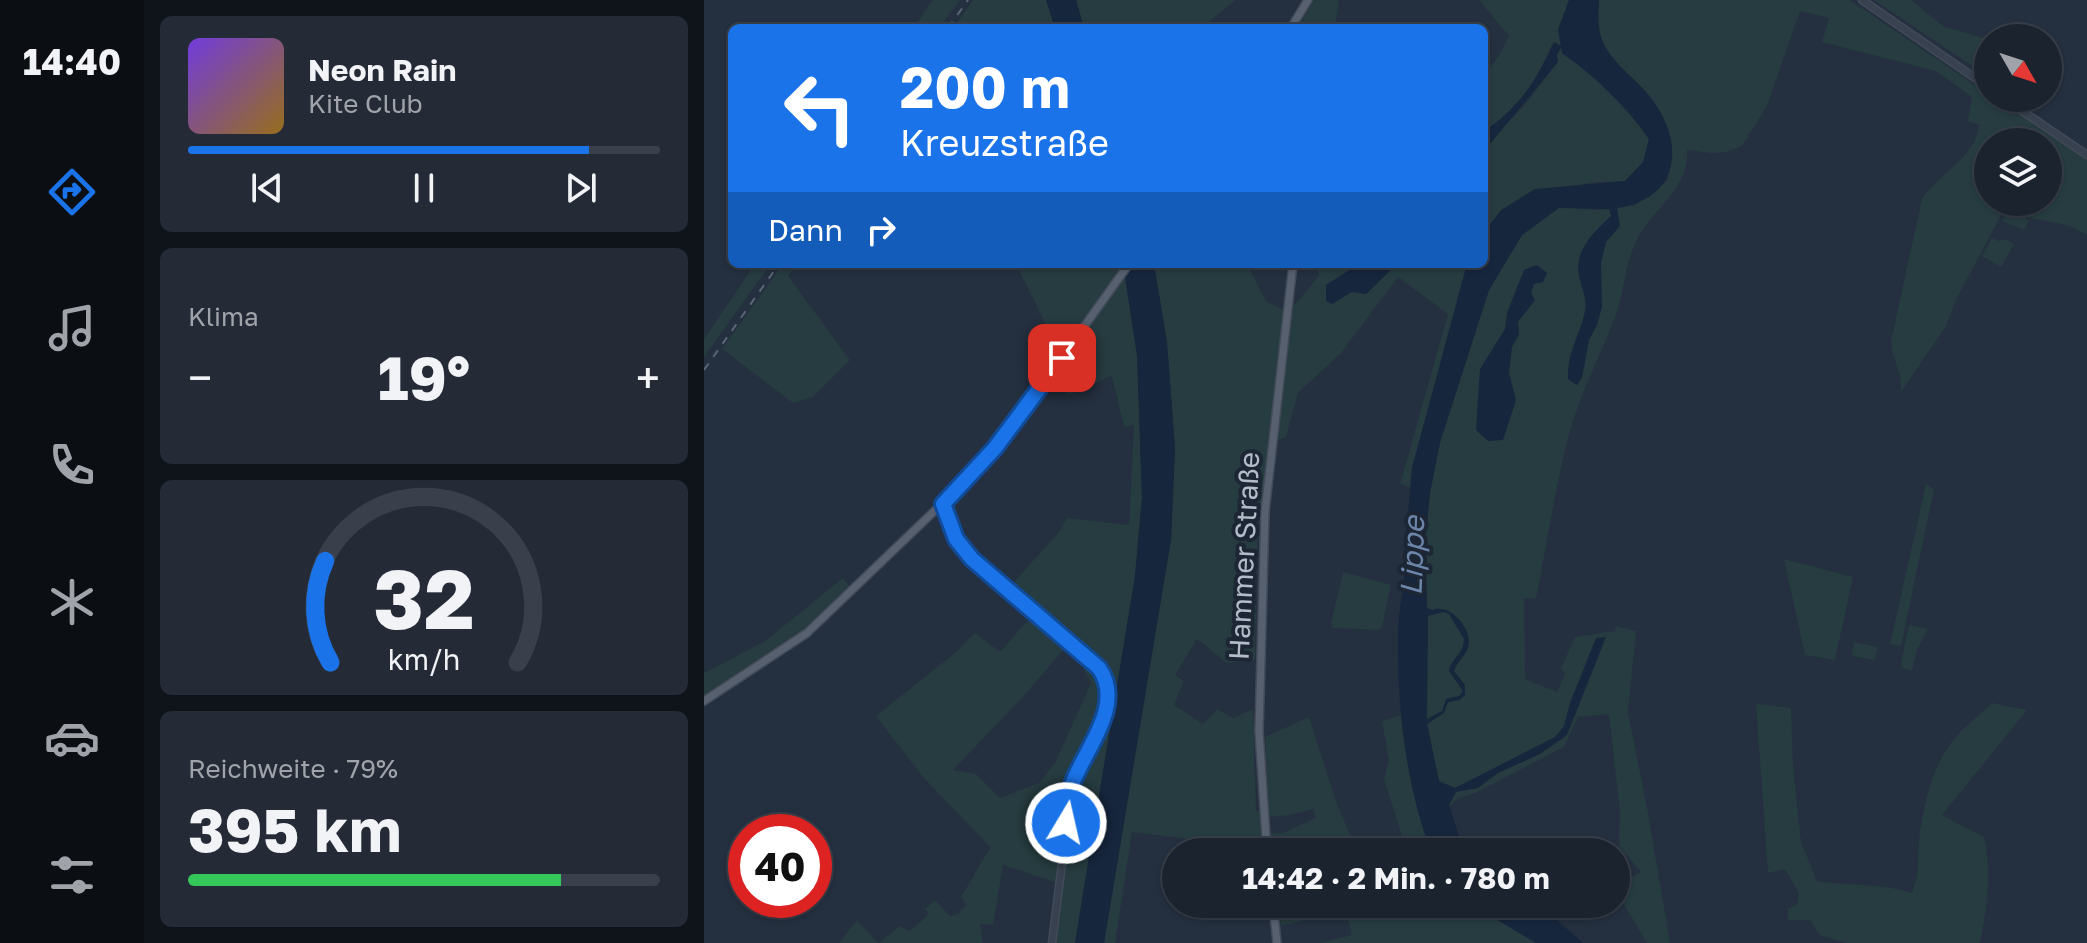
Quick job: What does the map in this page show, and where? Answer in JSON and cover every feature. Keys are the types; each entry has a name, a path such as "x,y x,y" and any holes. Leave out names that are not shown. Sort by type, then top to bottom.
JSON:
{"main road":[{"path":"1293,24 1308,0"},
{"path":"704,701 789,647 973,474 1003,438 1126,268"},
{"name":"Hammer Straße","path":"1266,838 1259,731 1265,512 1293,268"},
{"path":"1274,918 1277,943"}],"street":[{"path":"1862,0 1974,77"},
{"path":"2024,112 2087,155"},
{"path":"943,504 956,539 972,559 1099,668 1108,682 1106,703 1096,738 1072,784 1052,943"}],"green space":[{"path":"932,0 960,0 942,24 917,24"},
{"path":"973,0 1046,0 1054,24 956,24"},
{"path":"1076,0 1236,0 1206,24 1083,24"},
{"path":"1314,0 1339,0 1336,24 1300,24"},
{"path":"1479,0 1569,0 1558,30 1562,53 1609,93 1649,139 1644,162 1625,181 1587,183 1502,210 1488,227 1488,143 1523,107 1551,71 1553,42 1541,69 1525,92 1488,128 1488,69 1509,36"},
{"path":"1599,0 1850,0 1974,84 1974,112 2016,112 2040,128 1978,128 1979,125 1968,121 1972,97 1936,71 1822,42 1829,18 1800,11 1767,106 1742,146 1726,152 1687,150 1686,164 1676,188 1635,244 1616,315 1569,435 1536,598 1524,598 1525,679 1557,692 1565,673 1561,668 1575,637 1615,631 1616,626 1636,631 1628,712 1670,943 1647,943 1630,914 1630,879 1641,872 1630,859 1630,838 1619,838 1620,812 1609,714 1578,717 1564,747 1458,799 1450,806 1439,781 1425,715 1428,624 1425,543 1430,493 1440,443 1489,290 1522,235 1559,207 1597,210 1634,206 1668,180 1666,140 1661,117 1648,94 1603,44 1597,24"},
{"path":"1874,0 1911,0 1944,27 1974,35 1974,67"},
{"path":"1974,141 1974,216 2001,216 1956,300 1946,326 1901,392 1891,341 1922,199"},
{"path":"2062,143 2087,160 2087,235 2067,225 2024,217 2029,221 2024,230 2002,221 2005,216 2062,216"},
{"path":"1992,238 1999,241 2005,239 2014,244 2001,267 1982,256"},
{"path":"752,268 768,268 704,357 704,339"},
{"path":"780,268 794,268 788,276 850,360 813,397 793,403 722,349"},
{"path":"1018,268 1124,268 1137,355 1142,498 1135,576 1075,943 1049,943 1057,883 1003,865 993,925 980,924 983,943 879,943 900,926 910,931 929,914 925,909 935,900 950,916 958,914 966,905 961,896 991,848 923,777 876,716 955,653 975,633 1000,652 1035,612 1008,589 1058,533 1067,518 1129,525 1134,425 1124,427 1112,376 1069,395 1046,372 1054,361 1052,337","holes":["1071,641 1087,661 1081,664 1091,683 1055,763 1039,783 1000,798 976,774 953,770"]},
{"path":"1155,268 1249,268 1266,301 1286,311 1319,276 1320,268 1353,268 1326,285 1366,294 1393,268 1466,268 1412,468 1410,487 1400,484 1448,314 1398,277 1341,353 1298,393 1286,437 1268,444 1262,503 1258,503 1255,660 1227,663 1197,639 1175,675 1184,681 1174,705 1203,724 1217,709 1233,718 1253,709 1256,811 1269,809 1265,737 1309,717 1351,838 1182,838 1132,832 1115,943 1104,943 1171,540 1175,449 1167,342","holes":["1313,809 1316,818 1283,833 1271,833 1269,817"]},
{"path":"1926,484 1934,489 1901,646 1890,644"},
{"path":"1784,559 1853,577 1835,660 1805,655"},
{"path":"1343,572 1391,585 1379,630 1333,628 1331,623"},
{"path":"843,578 854,592 803,637 704,704 704,673 765,641"},
{"path":"1909,625 1928,629 1917,650 1912,671 1902,668 1901,662"},
{"path":"1854,642 1878,647 1875,660 1852,656"},
{"path":"1992,703 2027,710 1942,815 1984,837 1988,890 1980,943 1847,943 1819,935 1810,920 1788,920 1788,909 1797,904 1799,893 1785,869 1768,873 1756,704 1791,708 1801,842 1817,881 1912,893 1918,870 1919,840 1927,794 1936,770 1959,733"},
{"path":"1401,715 1412,785 1426,838 1403,838 1384,779 1389,760 1382,721"},
{"path":"1280,918 1314,918 1281,926"},
{"path":"1348,918 1494,918 1536,943 1320,943 1352,935"},
{"path":"857,920 878,943 839,943"}],"water":[{"path":"1046,0 1076,0 1083,24 1054,24"},
{"name":"Lippe","path":"1569,0 1599,0 1602,40 1613,59 1646,92 1662,115 1672,150 1671,166 1665,181 1654,193 1638,203 1617,208 1620,226 1606,242 1601,263 1602,307 1589,340 1582,378 1577,385 1568,379 1570,360 1585,307 1579,261 1585,244 1611,216 1609,209 1559,208 1522,235 1489,290 1440,442 1430,493 1425,543 1427,608 1445,610 1457,618 1466,630 1469,643 1454,671 1465,685 1465,695 1448,702 1444,713 1427,724 1439,781 1455,788 1555,737 1564,726 1596,638 1606,637 1567,735 1540,754 1498,773 1478,788 1456,792 1449,805 1459,838 1426,838 1404,743 1399,687 1399,614 1406,563 1412,468 1466,268 1488,268 1488,227 1501,210 1535,189 1625,181 1643,162 1649,139 1620,103 1562,53 1561,47 1558,62 1488,146 1488,128 1526,92 1554,42 1561,46 1558,30","holes":["1443,612 1449,614 1464,639 1449,671 1463,691 1459,696 1446,699 1442,711 1427,719 1428,616"]},
{"path":"1537,265 1547,273 1543,282 1534,284 1531,293 1535,300 1518,322 1519,335 1512,347 1509,373 1516,400 1503,440 1488,441 1476,430 1480,369 1505,329 1507,313 1524,270"},
{"path":"1124,268 1155,268 1167,342 1175,449 1171,540 1104,943 1075,943 1135,576 1142,498 1137,355"},
{"path":"1353,268 1393,268 1366,294 1352,292 1332,304 1326,301 1326,285"},
{"path":"1494,918 1555,918 1583,943 1536,943"}],"railway":[{"path":"951,24 968,0"},
{"path":"704,370 776,268"}],"route":[{"path":"1062,358 995,448 943,504 956,539 972,559 1099,668 1108,682 1106,703 1096,738 1072,784 1066,823"}]}
